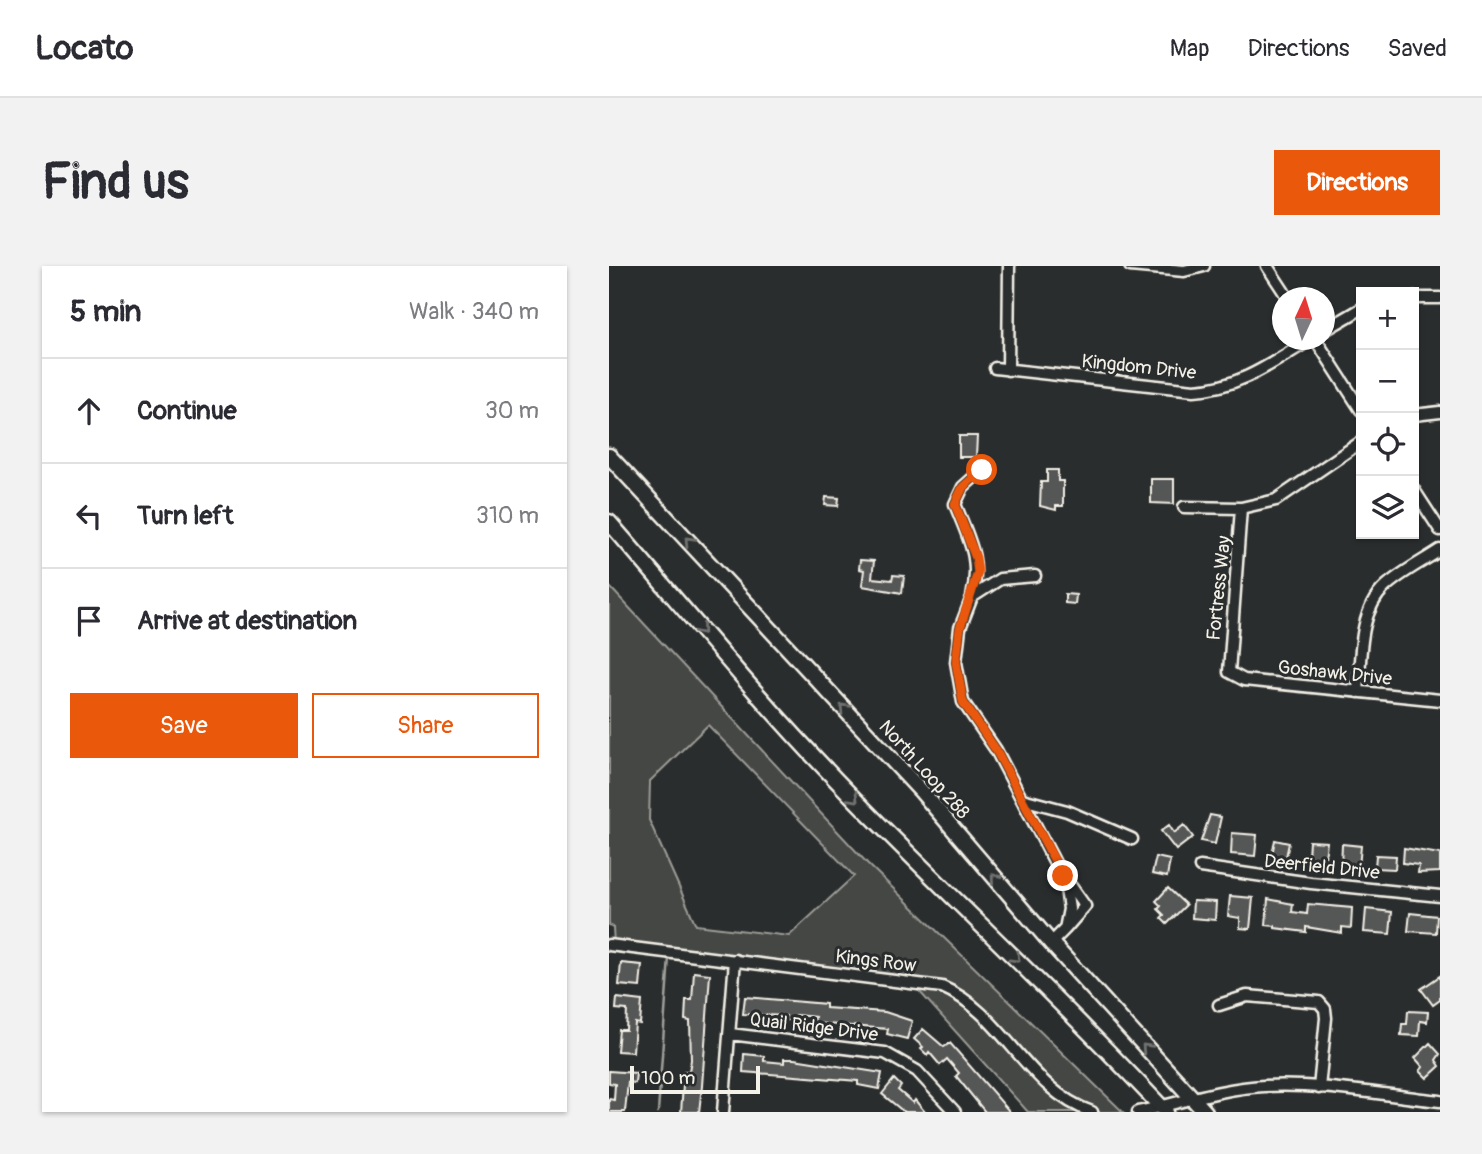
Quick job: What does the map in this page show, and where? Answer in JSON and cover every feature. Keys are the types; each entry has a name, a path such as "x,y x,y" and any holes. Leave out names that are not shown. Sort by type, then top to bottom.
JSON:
{"highway":[{"name":"North Loop 288","path":"609,456 921,791 1051,943 1205,1112"},
{"path":"609,522 758,697 837,780 1051,991 1164,1110"}],"street":[{"path":"1008,370 1009,266"},
{"path":"1130,266 1184,271 1204,266"},
{"path":"1267,266 1281,287"},
{"path":"1419,298 1440,298"},
{"path":"1335,324 1356,312"},
{"name":"Kingdom Drive","path":"995,368 1194,390 1220,389 1244,380 1294,350"},
{"path":"1322,350 1356,402"},
{"path":"1419,414 1440,412"},
{"path":"1184,507 1241,508 1276,500 1356,445"},
{"path":"982,470 963,487 955,504 976,558 978,572 960,628 956,662 963,702 996,750 1063,876 1085,906 1051,943"},
{"path":"1419,498 1440,530"},
{"name":"Fortress Way","path":"1229,672 1241,508"},
{"path":"1358,692 1364,627 1374,602 1384,587 1440,551"},
{"path":"972,597 1000,579 1035,576"},
{"name":"Goshawk Drive","path":"1229,672 1244,680 1440,700"},
{"path":"1022,799 1067,811 1132,839"},
{"name":"Deerfield Drive","path":"1200,867 1311,883 1440,896"},
{"path":"1063,876 1069,909 1065,929"},
{"name":"Kings Row","path":"609,945 922,983 950,990 981,1015 1047,1086 1067,1101 1092,1112"},
{"path":"723,1112 735,960"},
{"path":"1219,1005 1247,996 1319,1002 1325,1009 1326,1018 1319,1088"},
{"name":"Quail Ridge Drive","path":"730,1034 885,1053 918,1071 955,1112"},
{"path":"1138,1112 1164,1110 1192,1098 1264,1086 1319,1088 1440,1101"}],"shaded area":[{"path":"609,586 868,864 1123,1112 1028,1112 911,982 614,945 613,927 609,925","holes":["708,725 854,876 789,936 696,925 649,820 650,781"]}],"building":[{"path":"959,436 977,436 976,457 959,457"},
{"path":"1047,470 1058,470 1058,481 1063,481 1063,506 1056,506 1056,510 1040,506 1041,482 1047,482"},
{"path":"1151,479 1174,479 1174,504 1151,503"},
{"path":"826,497 839,498 838,506 825,505"},
{"path":"860,560 874,561 872,578 892,580 893,575 904,576 902,593 862,586 864,570 859,569"},
{"path":"1065,594 1076,595 1075,604 1065,603"},
{"path":"1210,815 1221,817 1215,844 1201,841"},
{"path":"1169,825 1174,833 1184,825 1193,837 1176,850 1161,831"},
{"path":"1232,833 1257,835 1255,856 1231,854"},
{"path":"1275,840 1289,843 1285,862 1271,859"},
{"path":"1309,841 1327,842 1325,858 1308,857"},
{"path":"1342,844 1361,846 1359,867 1341,866"},
{"path":"1404,848 1440,854 1440,872 1418,873 1419,865 1403,863"},
{"path":"1376,855 1396,856 1395,869 1375,868"},
{"path":"1156,857 1170,860 1167,877 1152,874"},
{"path":"1168,888 1186,905 1167,924 1161,918 1164,915 1158,909 1161,906 1156,901"},
{"path":"1230,896 1253,898 1250,929 1240,928 1240,918 1228,916"},
{"path":"1268,899 1293,904 1292,912 1307,914 1308,904 1352,908 1351,928 1342,927 1342,933 1306,927 1306,932 1266,925"},
{"path":"1193,901 1216,902 1215,920 1192,918"},
{"path":"1366,909 1392,912 1390,934 1364,932"},
{"path":"1410,913 1437,916 1436,933 1408,931"},
{"path":"621,963 642,965 640,987 619,985"},
{"path":"694,972 710,974 702,1086 699,1112 681,1112 684,1071 689,1071 691,1060 690,1021 685,1020 686,1000 692,1000"},
{"path":"1440,976 1440,1000 1433,1005 1421,989"},
{"path":"745,997 826,1004 826,1008 885,1012 912,1021 907,1039 887,1034 888,1029 814,1023 815,1017 796,1015 795,1021 786,1020 786,1016 743,1014"},
{"path":"617,998 642,1001 640,1024 635,1023 633,1052 617,1051 619,1030 626,1030 627,1010 616,1009"},
{"path":"1408,1011 1428,1012 1427,1022 1420,1021 1419,1036 1401,1035 1402,1024 1407,1024"},
{"path":"923,1029 944,1047 950,1043 1010,1112 985,1112 956,1076 959,1073 947,1059 940,1065 929,1052 927,1055 921,1049 923,1047 914,1039"},
{"path":"1430,1043 1440,1054 1436,1060 1440,1066 1427,1078 1420,1071 1423,1067 1415,1058"},
{"path":"744,1054 764,1056 764,1061 784,1063 784,1059 794,1059 882,1073 879,1089 858,1085 858,1081 743,1072"},
{"path":"609,1071 636,1073 635,1083 628,1082 625,1112 609,1112 609,1099 614,1100 615,1084 609,1083"},
{"path":"894,1079 901,1086 898,1090 913,1103 915,1100 925,1112 904,1112 882,1094"}],"waterway":[{"path":"658,1112 669,957"}],"route":[{"path":"982,470 963,487 955,504 976,558 978,572 960,628 956,662 963,702 996,750 1063,876"}]}
